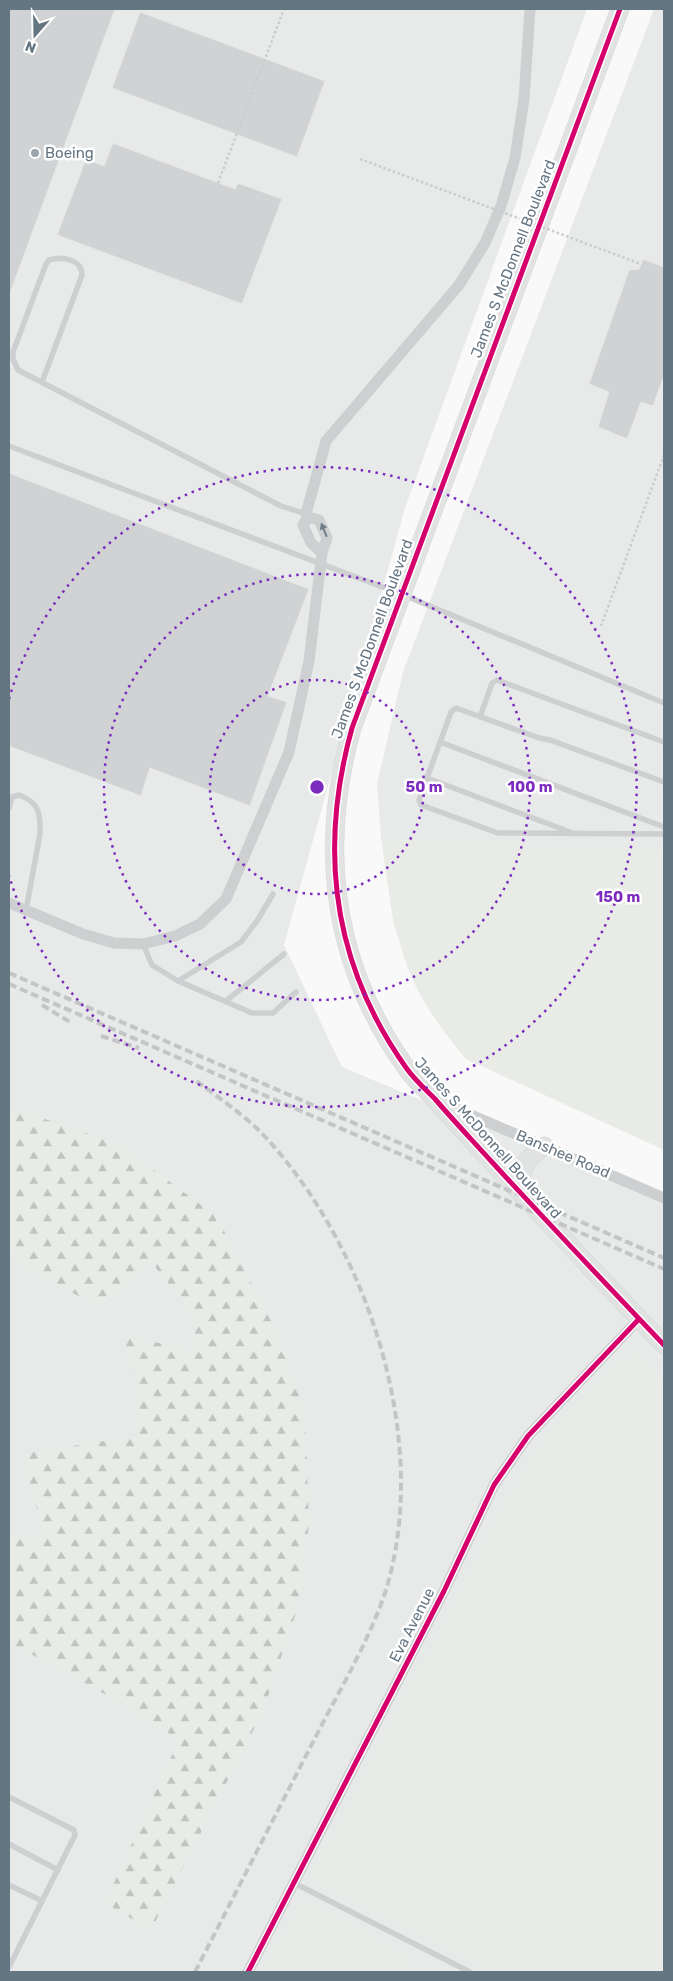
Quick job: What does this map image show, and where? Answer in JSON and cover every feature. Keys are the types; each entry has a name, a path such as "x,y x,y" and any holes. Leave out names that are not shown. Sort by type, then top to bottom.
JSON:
{"main road":[{"name":"James S McDonnell Boulevard","path":"620,9 361,702 345,753 335,816 334,872 344,934 351,962 361,989 382,1032 408,1071 516,1189 663,1343"},
{"path":"516,1189 522,1168 531,1155 544,1146"}],"street":[{"path":"322,558 311,544 303,525 326,441 459,285 485,243 501,206 514,158 524,99 530,9"},
{"path":"9,903 91,936 114,943 143,944 175,936 200,924 226,899 289,752 310,661 322,558 327,538 319,520 307,515"},
{"name":"Banshee Road","path":"434,1099 664,1198"},
{"name":"Eva Avenue","path":"248,1972 444,1591 494,1485 528,1436 639,1319"}],"lane":[{"path":"42,382 82,275 79,265 62,258 49,260 46,264 14,352 13,359 18,370 281,506 307,515"},
{"path":"9,446 322,558 401,594 664,703"},
{"path":"480,717 492,683 497,680 664,742"},
{"path":"664,782 456,708 451,712 419,800 421,805 498,833 664,834"},
{"path":"440,742 664,827"},
{"path":"426,778 573,833"},
{"path":"9,808 11,797 19,794 30,799 37,807 41,822 26,910"},
{"path":"178,981 241,942 257,921 273,894"},
{"path":"143,944 152,965 178,981 252,1013 273,1013 296,992"},
{"path":"226,1001 284,954"},
{"path":"9,1797 74,1830 75,1835 9,1967"},
{"path":"9,1844 58,1870"},
{"path":"294,1883 470,1972"},
{"path":"9,1885 42,1901"}],"path":[{"path":"218,183 284,9"},
{"path":"360,158 641,264"},
{"path":"601,626 664,454"}],"shaded area":[{"path":"9,9 587,9 405,508 284,945 342,1067 664,1201 664,1972 9,1972"},
{"path":"654,9 664,9 664,1150 416,980 394,926 381,837 377,784 403,672"}],"green space":[{"path":"381,837 647,851 664,849 664,1150 466,1059 450,1040 422,998 411,976 395,925"},
{"path":"9,1107 119,1144 217,1217 278,1335 305,1411 309,1525 298,1607 263,1711 151,1930 105,1903 179,1740 112,1698 9,1642 9,1533 45,1538 22,1454 136,1436 138,1384 123,1335 194,1351 196,1318 152,1263 99,1307 30,1270 9,1252"},
{"path":"639,1354 664,1381 664,1972 494,1972 310,1879 534,1451 614,1365"},
{"path":"302,1898 409,1957 401,1972 264,1972"}],"building":[{"name":"Boeing","path":"9,9 115,9 10,293 9,293"},
{"path":"140,12 325,81 297,157 112,88"},
{"path":"113,143 235,189 238,183 282,199 242,304 57,235 86,159 104,166"},
{"path":"643,259 664,267 664,376 653,406 641,402 627,439 598,427 609,392 589,384 629,270 639,269"},
{"path":"9,473 309,589 268,696 287,702 250,806 150,768 141,796 9,746"}],"railway":[{"path":"9,973 664,1258"},
{"path":"9,984 664,1269"},
{"path":"42,1005 70,1022"},
{"path":"101,1036 139,1048"},
{"path":"195,1080 261,1132 305,1187 336,1238 362,1294 382,1354 396,1414 401,1476 398,1536 385,1593 378,1612 353,1667 195,1972"}],"cycle path":[{"path":"620,9 352,728 342,773 336,818 335,862 339,905 348,947 362,989 382,1029 407,1069 664,1345"},
{"path":"248,1972 444,1591 494,1485 528,1436 639,1319"}],"place":[{"name":"Boeing","path":"35,153"}]}
